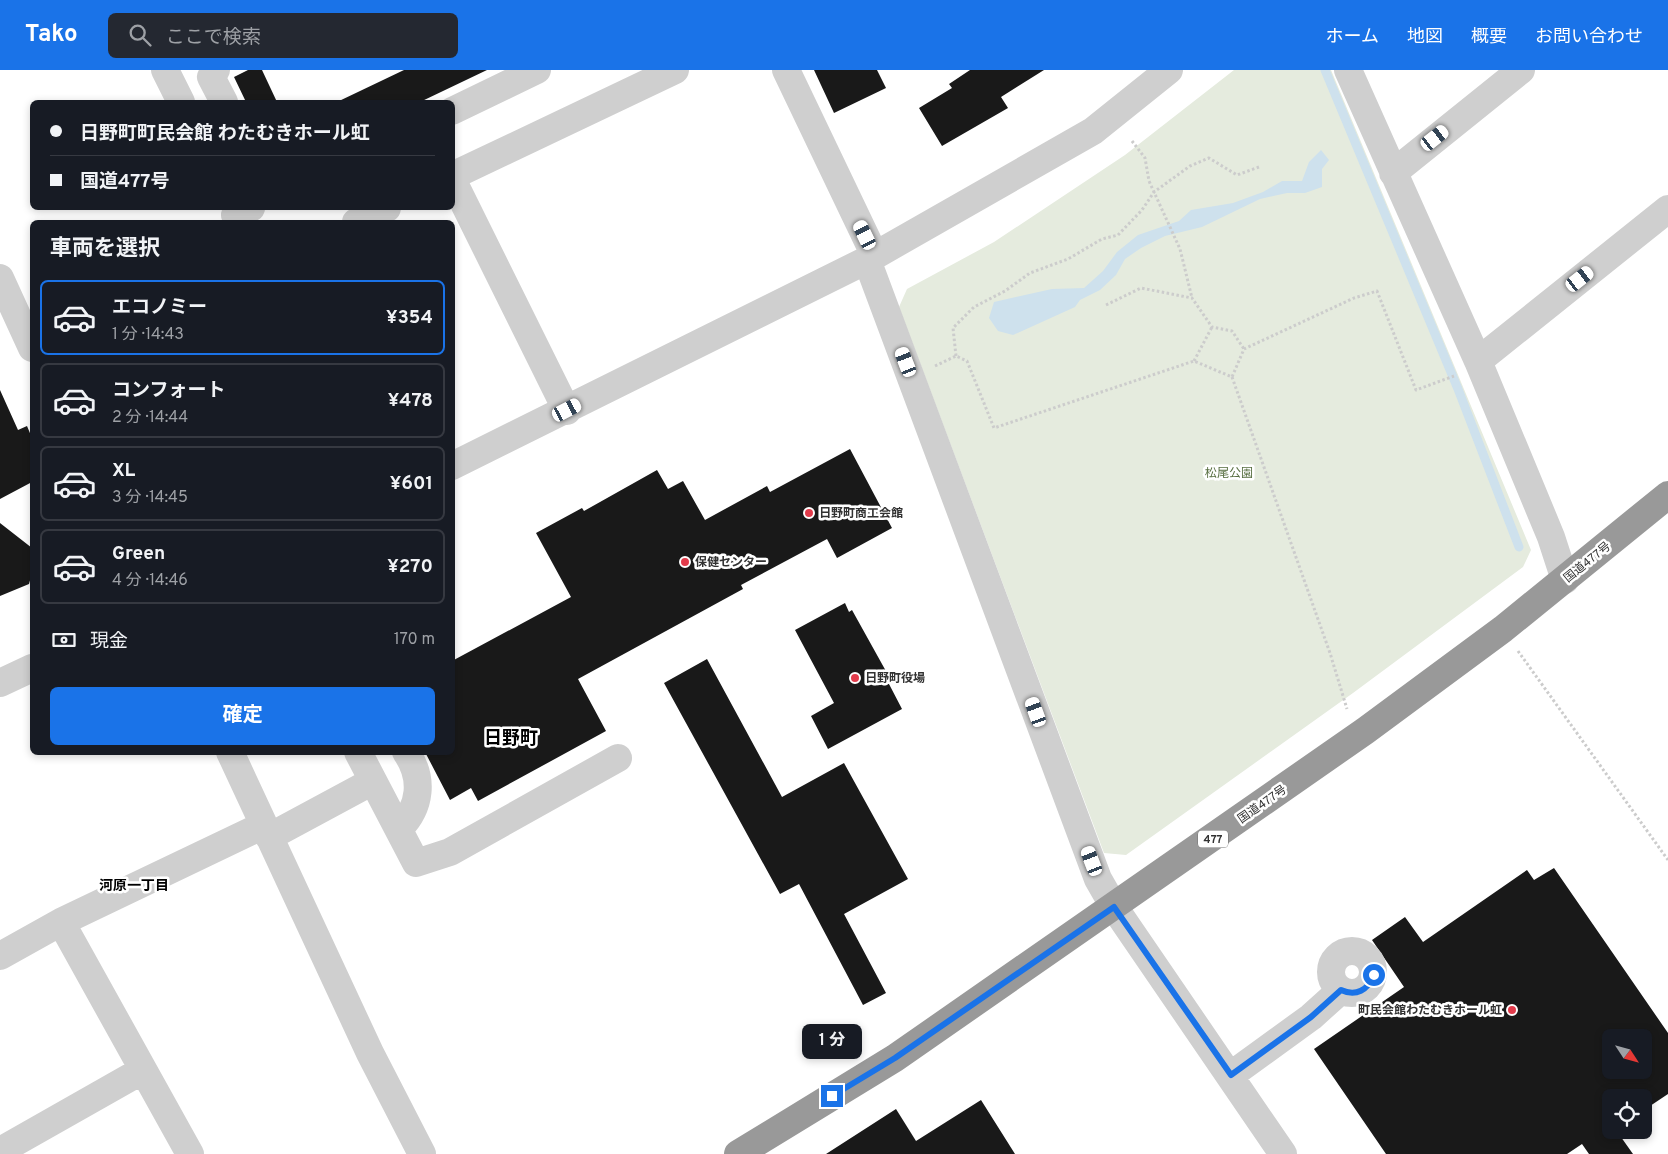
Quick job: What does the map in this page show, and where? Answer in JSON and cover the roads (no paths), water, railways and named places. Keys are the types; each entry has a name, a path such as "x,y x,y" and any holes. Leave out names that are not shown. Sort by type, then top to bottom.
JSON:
{"highway":[{"name":"国道477号","path":"738,1154 895,1058 1365,732 1503,629 1668,495"}],"street":[{"path":"165,70 180,100"},
{"path":"216,70 212,77 223,100"},
{"path":"455,110 537,70"},
{"path":"455,176 638,78 675,70"},
{"path":"786,70 871,258 912,378 1098,879 1114,907 1231,1075 1283,1154"},
{"path":"455,465 871,258 1093,131 1169,70"},
{"path":"1348,70 1392,173 1469,367 1551,537 1565,580"},
{"path":"1392,173 1521,70"},
{"path":"455,184 567,410"},
{"path":"1469,367 1668,209"},
{"path":"360,220 383,210"},
{"path":"0,278 30,344"},
{"path":"0,683 30,669"},
{"path":"231,755 370,1053 422,1154"},
{"path":"360,755 416,863 450,852 619,759"},
{"path":"399,829 412,813 418,793 416,772 408,755"},
{"path":"0,956 61,922 267,831 373,781"},
{"path":"61,922 190,1154"},
{"path":"1231,1075 1311,1017 1341,990"},
{"path":"0,1151 143,1070"}],"water":[{"path":"1321,150 1329,160 1322,169 1322,187 1305,193 1287,193 1260,199 1202,227 1165,236 1141,248 1125,259 1116,275 1100,290 1080,300 1075,307 1013,335 998,331 989,318 994,302 1052,289 1084,288 1103,271 1117,252 1138,235 1179,221 1191,210 1233,203 1263,192 1282,181 1302,181 1309,162"}],"waterway":[{"path":"1325,70 1458,389 1519,547"}],"place":[{"name":"日野町商工会館","path":"809,513"},
{"name":"保健センター","path":"685,562"},
{"name":"日野町役場","path":"855,678"},
{"name":"町民会館わたむきホール虹","path":"1512,1010"}],"district":[{"name":"日野町","path":"511,738"},
{"name":"河原一丁目","path":"134,885"}],"park label":[{"name":"松尾公園","path":"1229,473"}]}
